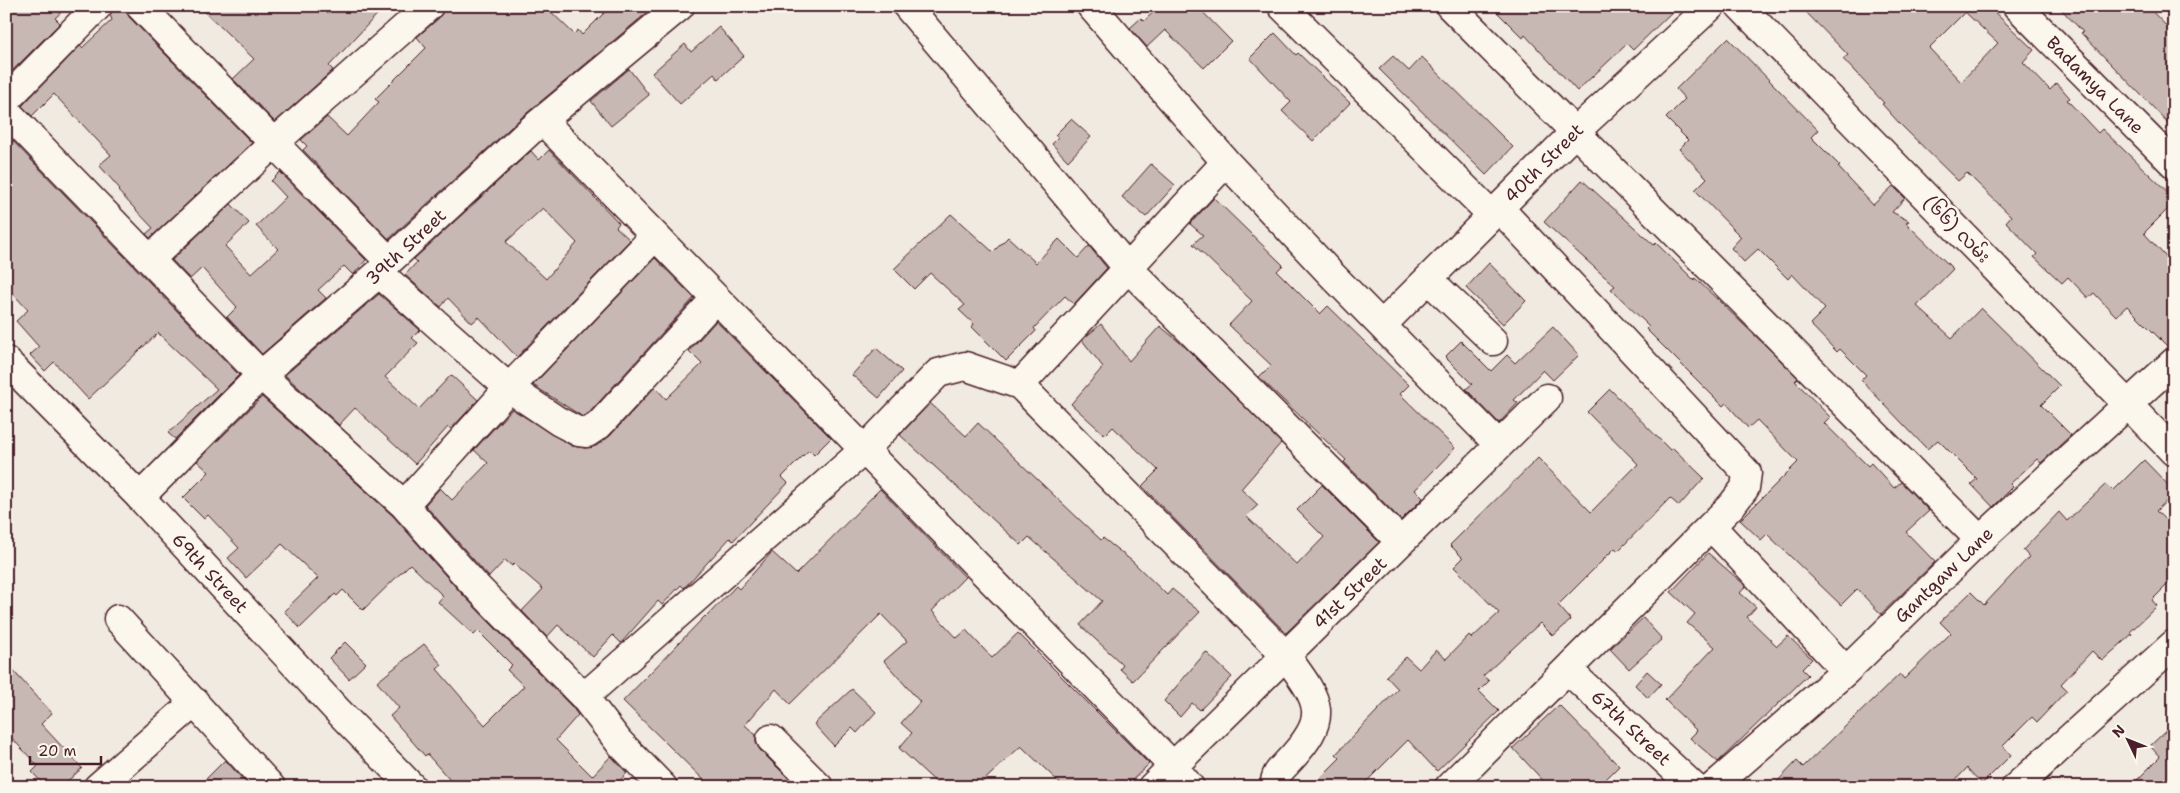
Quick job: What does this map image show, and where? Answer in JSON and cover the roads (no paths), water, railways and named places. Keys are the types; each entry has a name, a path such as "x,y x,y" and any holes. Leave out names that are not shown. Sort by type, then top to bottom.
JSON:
{"street":[{"path":"6,100 98,6"},
{"path":"140,6 274,143 384,267 509,388 558,422 579,432 587,433 598,425 716,298"},
{"path":"150,259 274,143 429,6"},
{"path":"907,6 1127,267 1402,542"},
{"path":"1091,6 1226,162 1499,445"},
{"path":"1282,6 1496,211 1747,473 1745,488 1731,506 1449,787"},
{"path":"1450,6 1980,540"},
{"name":"40th Street","path":"1382,325 1576,131 1712,6"},
{"name":"(၆၆) လမ်း","path":"1740,6 2174,452"},
{"name":"Badamya Lane","path":"2017,6 2174,164"},
{"name":"39th Street","path":"140,497 261,375 384,267 525,136 679,7"},
{"path":"6,111 261,375 404,506 472,582 584,697 655,784"},
{"path":"544,122 654,237 865,449 1173,766 1190,787"},
{"path":"1020,385 1226,162"},
{"path":"404,506 509,388 654,237"},
{"path":"1428,279 1493,341"},
{"name":"69th Street","path":"6,361 140,497 337,710 412,787"},
{"name":"Gantgaw Lane","path":"1713,787 1846,671 1980,540 2126,403 2174,362"},
{"path":"584,697 865,449 938,373 965,366 1020,385 1286,656 1312,691 1316,708 1315,725 1307,740 1279,771 1275,778 1275,787"},
{"name":"41st Street","path":"1152,787 1547,398"},
{"path":"1711,526 1846,671"},
{"path":"118,619 271,787"},
{"path":"2016,787 2174,644"},
{"name":"67th Street","path":"1568,670 1694,787"},
{"path":"98,787 195,702"},
{"path":"771,739 819,787"}]}
